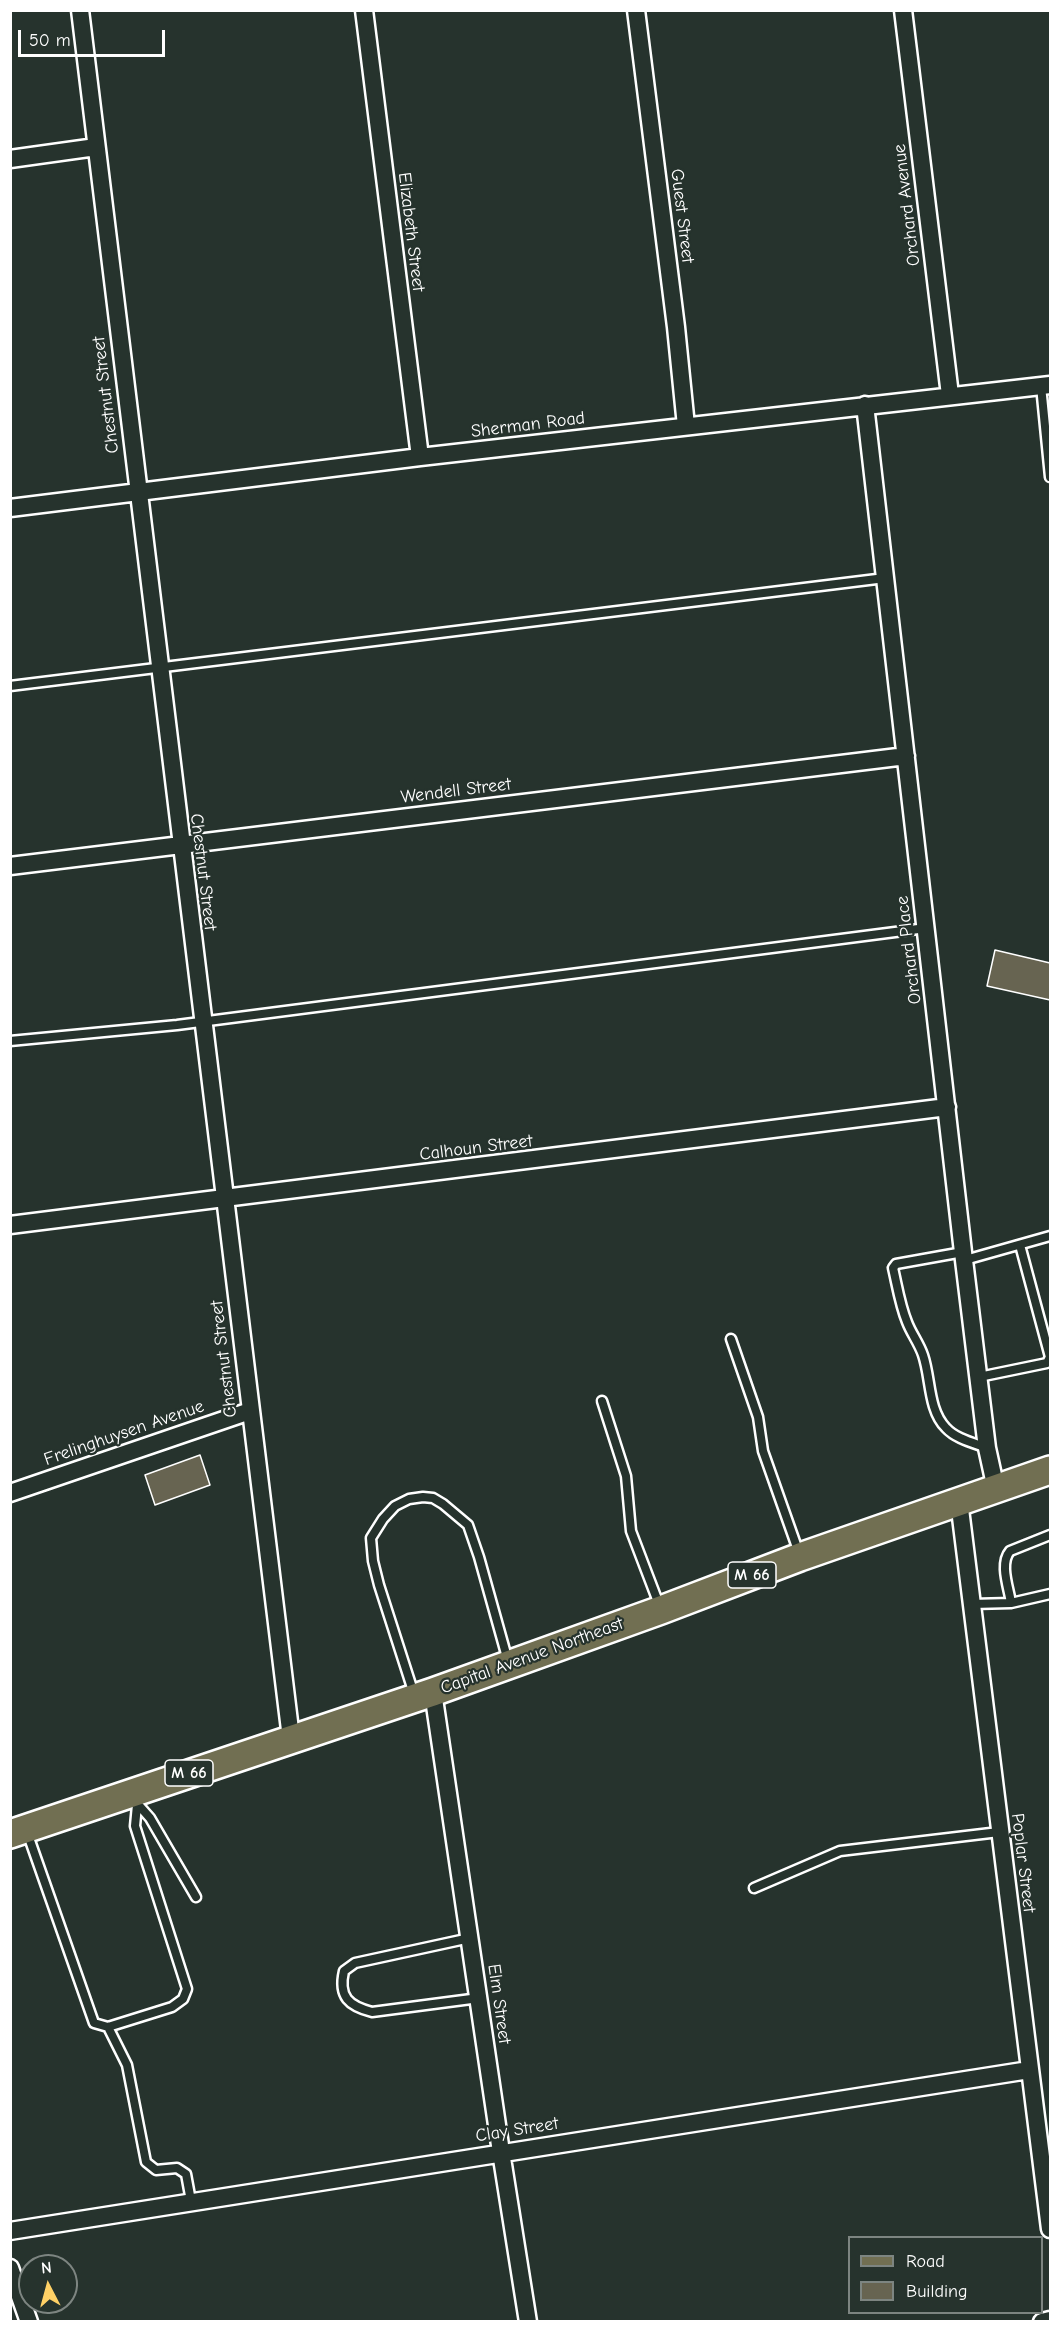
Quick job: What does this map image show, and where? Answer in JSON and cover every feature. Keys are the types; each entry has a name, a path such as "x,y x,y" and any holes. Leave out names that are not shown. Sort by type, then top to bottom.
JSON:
{"main road":[{"name":"Capital Avenue Northeast","path":"18,1831 134,1799 291,1738 424,1695 661,1611 800,1557 1050,1470"}],"street":[{"name":"Chestnut Street","path":"80,10 158,666 291,1738"},
{"name":"Elizabeth Street","path":"364,10 420,457"},
{"name":"Guest Street","path":"636,10 676,327 686,426"},
{"name":"Orchard Avenue","path":"903,10 950,395"},
{"path":"10,159 96,147"},
{"name":"Sherman Road","path":"10,508 420,457 950,395 1046,386"},
{"name":"Orchard Place","path":"865,405 987,1448 996,1489"},
{"name":"Wendell Street","path":"10,866 906,756"},
{"name":"Calhoun Street","path":"10,1226 946,1107"},
{"name":"Frelinghuysen Avenue","path":"10,1493 250,1411"},
{"name":"Poplar Street","path":"959,1501 1050,2229"},
{"name":"Elm Street","path":"424,1695 470,1938 528,2322"},
{"name":"Clay Street","path":"10,2231 1029,2070"},
{"path":"10,2268 29,2322"},
{"path":"1042,2322 1050,2320"}],"lane":[{"path":"1046,386 1050,477"},
{"path":"10,686 886,578"},
{"path":"10,1041 203,1021 927,928"},
{"path":"987,1448 954,1435 939,1420 934,1408 922,1352 906,1320 893,1268 896,1263 964,1256 1020,1245 1050,1236"},
{"path":"979,1377 1047,1363 1050,1357 1020,1245"},
{"path":"731,1339 758,1417 763,1451 800,1557"},
{"path":"602,1401 626,1476 631,1531 661,1611"},
{"path":"424,1695 379,1584 373,1561 372,1538 383,1519 395,1506 409,1499 433,1498 468,1526 479,1557 508,1665"},
{"path":"1011,1603 1005,1568 1007,1555 1010,1551 1050,1535"},
{"path":"972,1605 1011,1603 1050,1594"},
{"path":"134,1799 150,1818 196,1897"},
{"path":"18,1831 94,2023 108,2027 172,2007 183,1999 187,1989 135,1826 134,1799"},
{"path":"754,1888 840,1851 999,1832"},
{"path":"470,1938 355,1963 344,1971 341,1983 345,1997 356,2008 372,2012 479,1998"},
{"path":"108,2027 127,2065 146,2162 156,2170 177,2168 186,2174 191,2201"}],"building":[{"path":"995,950 1050,963 1050,1000 987,986"},
{"path":"200,1455 210,1485 155,1505 145,1475"}]}
